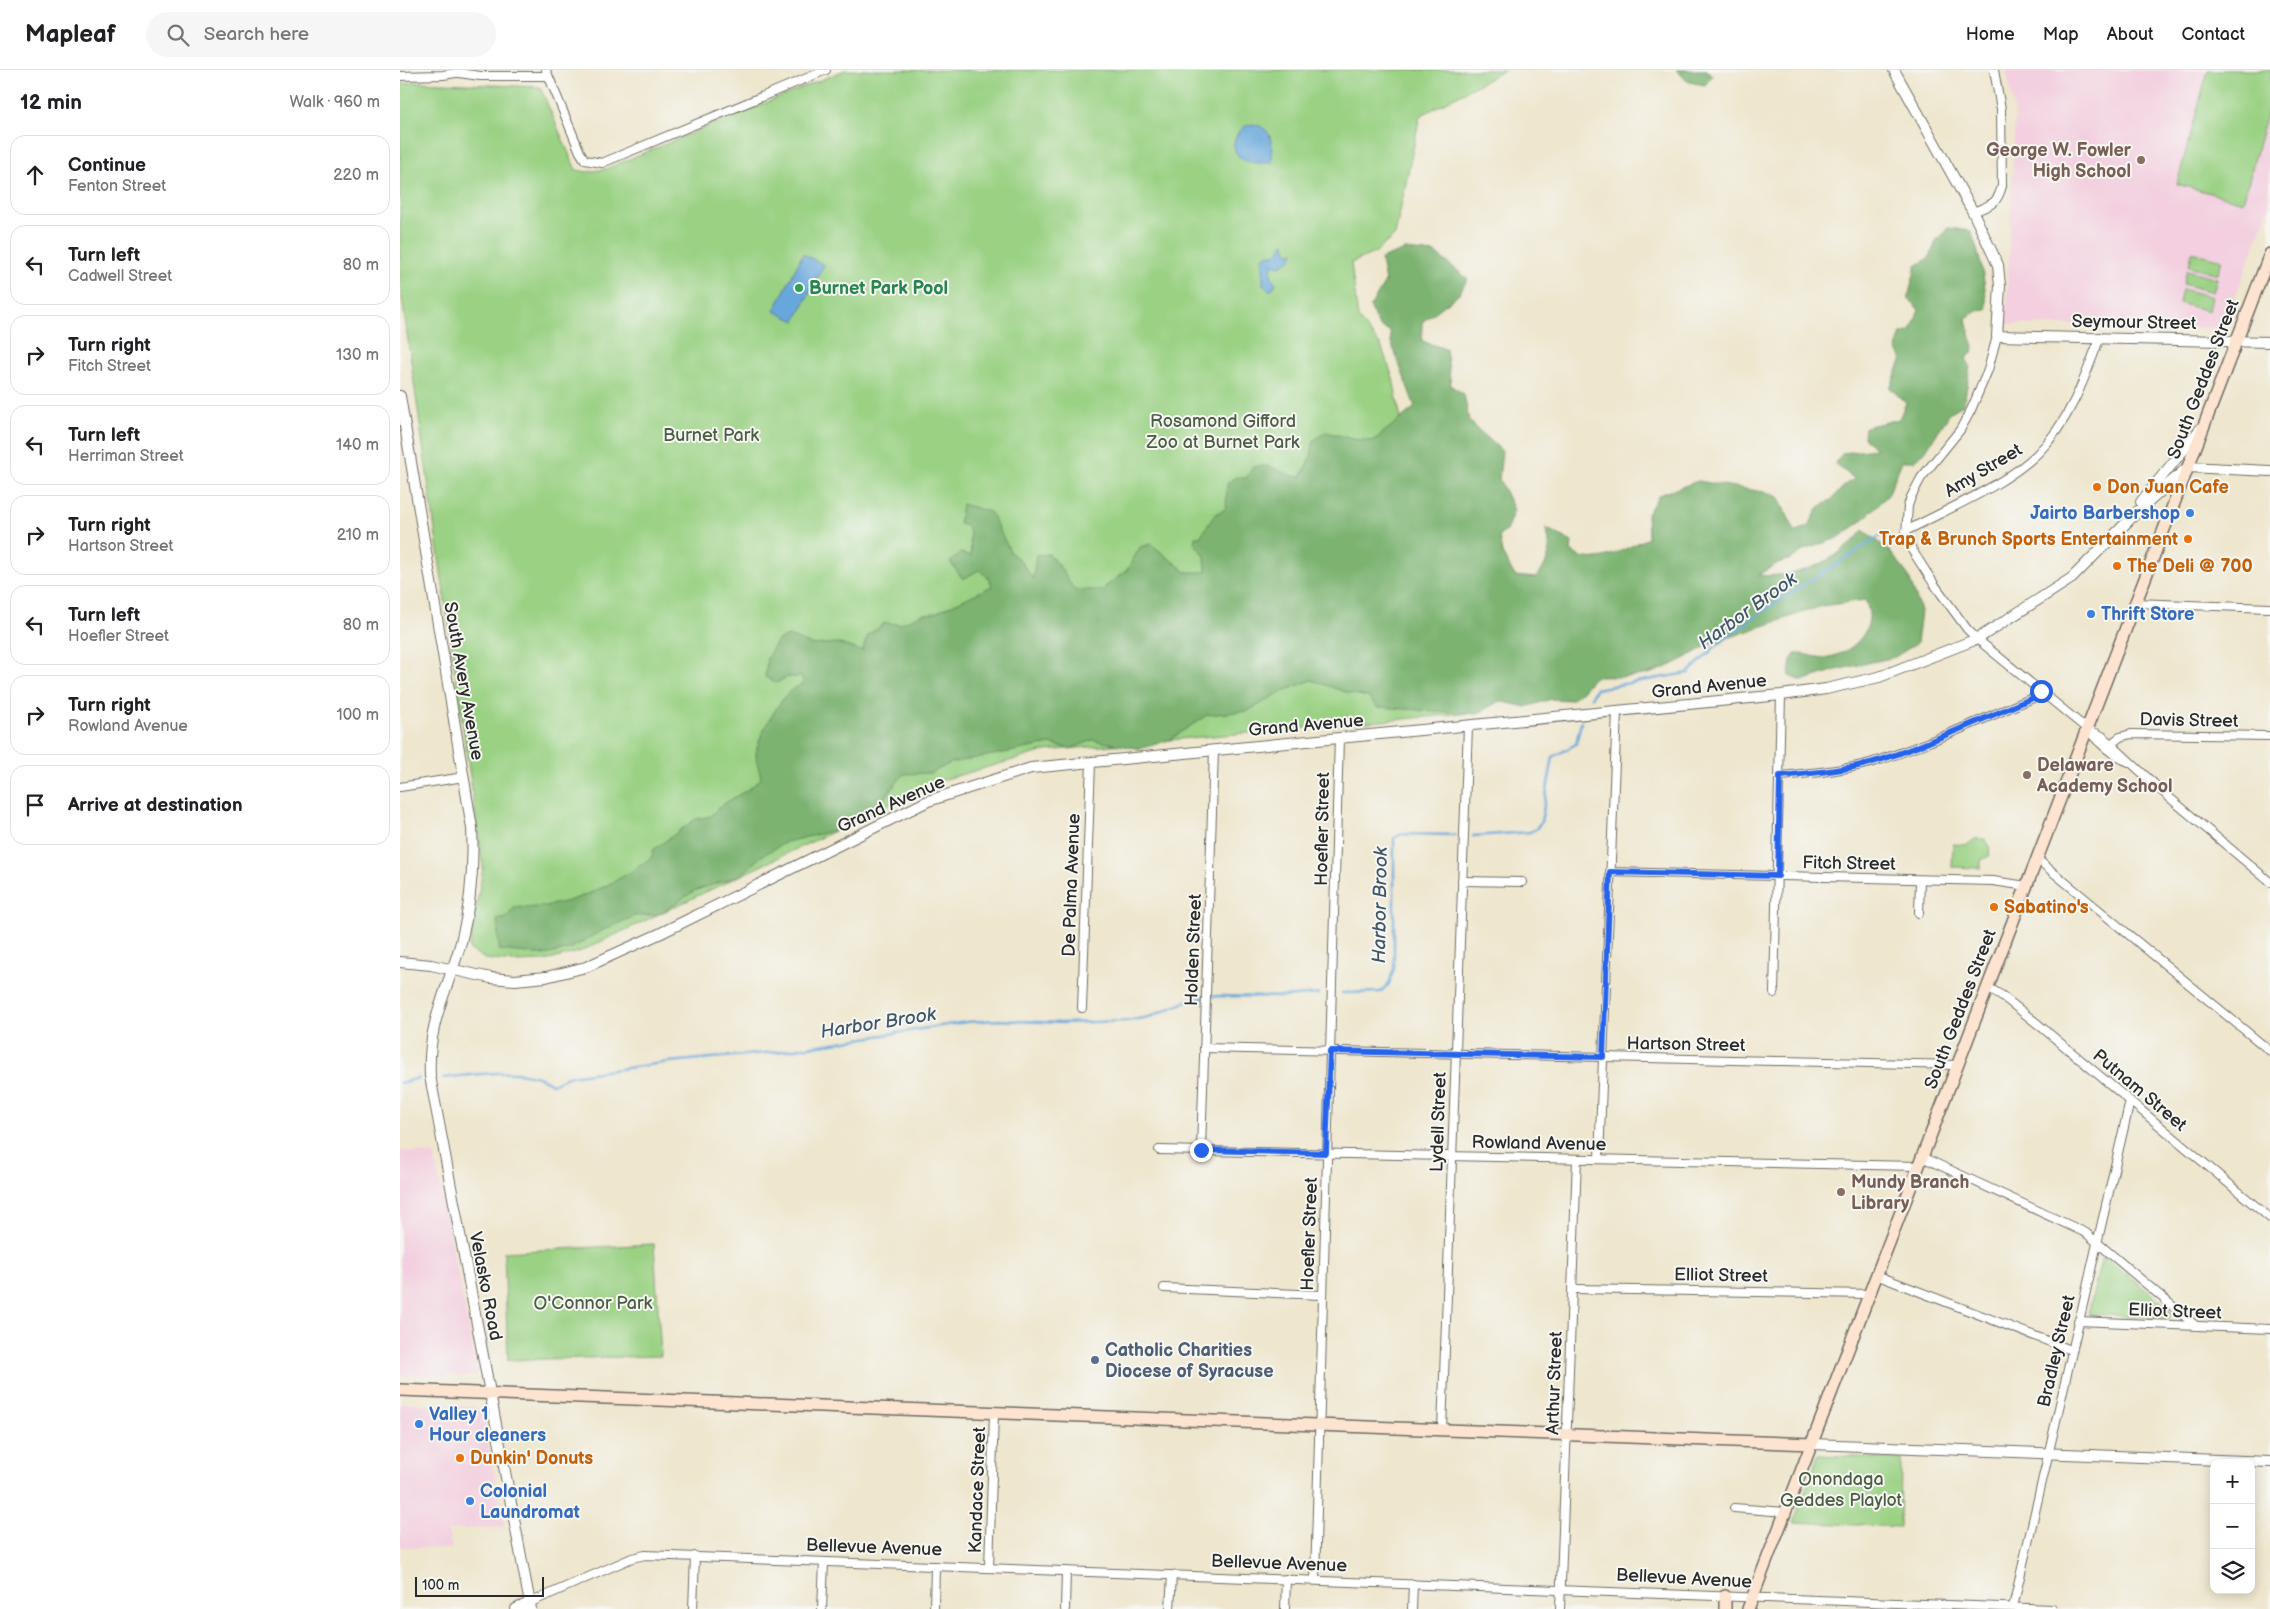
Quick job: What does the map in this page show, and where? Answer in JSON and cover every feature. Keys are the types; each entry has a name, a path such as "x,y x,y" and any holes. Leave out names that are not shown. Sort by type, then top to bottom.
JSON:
{"main road":[{"name":"South Geddes Street","path":"1748,1609 2270,254"},
{"path":"400,1390 490,1395 1812,1444"},
{"path":"1725,1596 1725,1609"}],"street":[{"path":"458,73 469,70"},
{"path":"400,76 458,73 480,76 547,73 580,152 585,160 602,163 826,70"},
{"path":"1894,70 1973,212 1998,264 2000,286 1997,336 1988,370 1972,410 1960,430 1921,478 1911,497 1908,506 1906,531 1912,550 1934,584 1977,639 2086,729 2097,741 2120,759 2129,762"},
{"path":"1973,212 1993,204 1999,198 2002,186 2000,109 1994,70"},
{"name":"Seymour Street","path":"1997,336 2270,342"},
{"name":"Amy Street","path":"1906,531 1988,488 2019,469 2038,453 2052,436 2071,406 2100,338"},
{"name":"South Avery Avenue","path":"400,396 472,828 474,862 468,910 460,944 451,970"},
{"path":"2135,514 2137,507 2172,461 2204,424"},
{"path":"2188,467 2270,471"},
{"name":"Grand Avenue","path":"400,962 491,978 515,980 546,977 586,967 659,934 928,801 1031,768 1781,695 1826,689 1879,677 1977,639 2072,578 2135,514 2188,467"},
{"path":"2134,603 2270,608"},
{"path":"1780,776 1829,771 1870,762 1937,738 2033,698 2041,691"},
{"path":"1774,993 1781,695"},
{"path":"1599,1159 1617,711"},
{"name":"Lydell Street","path":"1442,1430 1468,726"},
{"path":"2086,729 2102,736 2112,744 2124,754 2129,762 2270,882"},
{"name":"Davis Street","path":"2112,744 2120,737 2131,734 2270,736"},
{"name":"Hoefler Street","path":"1314,1580 1339,738"},
{"name":"Holden Street","path":"1201,1150 1214,750"},
{"name":"De Palma Avenue","path":"1082,1008 1091,762"},
{"path":"400,787 464,777"},
{"path":"2037,858 2270,1051"},
{"name":"Fitch Street","path":"1610,872 1993,881 2027,886"},
{"path":"1919,913 1920,880"},
{"path":"1462,881 1522,882"},
{"name":"Velasko Road","path":"451,970 440,998 432,1036 430,1076 530,1606"},
{"name":"Putnam Street","path":"1987,988 2001,995 2031,1019 2270,1218"},
{"name":"Hartson Street","path":"1204,1048 1958,1066"},
{"name":"Bradley Street","path":"2013,1608 2130,1101"},
{"name":"Rowland Avenue","path":"1159,1150 1577,1159 1920,1162 2086,1233 2196,1326"},
{"name":"Arthur Street","path":"1560,1609 1577,1159"},
{"path":"1876,1275 2071,1350"},
{"path":"1164,1288 1321,1294"},
{"name":"Elliot Street","path":"1573,1290 1869,1294"},
{"name":"Elliot Street","path":"2078,1321 2270,1330"},
{"name":"Kandace Street","path":"989,1568 994,1413"},
{"path":"1812,1444 2270,1462"},
{"path":"1734,1508 1785,1512"},
{"name":"Bellevue Avenue","path":"516,1609 530,1606 632,1558 645,1555 1725,1596 1864,1605 2052,1609"},
{"path":"693,1609 695,1556"},
{"path":"822,1609 824,1562"},
{"path":"934,1609 935,1566"},
{"path":"1065,1609 1066,1571"},
{"path":"1170,1609 1172,1574"},
{"path":"1285,1609 1286,1579"},
{"path":"1412,1584 1412,1609"}],"shaded area":[{"name":"George W. Fowler High School","path":"2006,70 2270,70 2270,205 2223,328 2006,324 2015,114"},
{"path":"400,1151 434,1154 477,1370 477,1374 473,1376 400,1375"},
{"path":"400,1403 474,1407 481,1411 505,1527 448,1530 452,1549 400,1547"}],"green space":[{"name":"Burnet Park","path":"845,70 1505,70 1420,116 1395,235 1376,252 1351,263 1358,318 1381,346 1393,378 1402,425 1380,592 1471,713 1045,751 942,780 579,952 545,961 513,962 485,959 469,949 483,868 400,284 400,84 418,82 540,87 576,170 587,172 605,169"},
{"path":"1676,70 1707,70 1712,76 1705,85 1689,82"},
{"path":"2208,70 2270,70 2270,102 2243,202 2177,184"},
{"path":"1948,228 1971,231 1984,279 1987,310 1977,311 1966,318 1974,350 1966,359 1970,366 1964,404 1951,412 1926,450 1915,461 1902,461 1888,495 1862,521 1838,538 1806,549 1791,559 1778,563 1758,575 1787,574 1816,566 1842,551 1863,530 1888,549 1908,575 1921,611 1917,643 1895,657 1836,670 1802,681 1789,676 1791,660 1795,654 1826,658 1837,655 1856,644 1865,632 1869,619 1869,611 1865,600 1822,606 1707,645 1674,664 1655,672 1626,677 1594,677 1571,700 1551,699 1526,707 1499,701 1477,714 1377,707 1368,697 1348,693 1312,680 1281,692 1248,711 1207,715 1169,740 1140,749 1093,740 1070,749 1050,744 951,763 931,773 904,774 871,814 840,829 786,842 760,857 742,875 694,891 660,914 635,916 601,931 570,949 546,955 499,950 497,918 505,919 515,907 552,905 588,894 605,886 652,857 653,850 696,819 711,816 722,805 749,789 761,778 756,756 763,731 785,696 804,683 801,677 788,677 776,683 765,677 767,658 778,640 789,636 812,645 837,643 862,651 868,635 885,623 900,624 923,614 935,613 992,586 989,578 979,570 963,579 950,562 960,553 971,556 970,534 967,526 959,524 962,504 990,512 1011,553 1020,560 1033,579 1036,555 1049,554 1063,571 1074,590 1104,590 1106,586 1127,570 1140,547 1151,544 1186,572 1206,572 1205,556 1194,543 1195,537 1200,537 1215,514 1226,509 1227,484 1235,477 1246,478 1253,467 1267,466 1301,477 1311,456 1314,440 1326,432 1353,439 1373,441 1415,407 1391,342 1390,331 1379,326 1370,307 1385,282 1381,259 1405,250 1435,253 1468,279 1458,295 1422,322 1422,341 1446,349 1451,386 1464,394 1469,421 1502,451 1499,479 1514,510 1506,531 1499,536 1502,553 1515,576 1536,578 1547,560 1549,542 1546,528 1572,542 1571,551 1579,556 1599,558 1620,552 1648,538 1647,514 1659,495 1698,481 1770,493 1778,497 1795,531 1808,527 1819,507 1830,501 1847,483 1855,479 1835,464 1843,453 1876,449 1864,438 1865,427 1899,419 1906,403 1890,388 1902,359 1896,348 1901,334 1911,331 1919,310 1908,298 1916,266 1930,257 1937,239"},
{"path":"2192,252 2222,260 2218,274 2189,266"},
{"path":"2187,270 2217,278 2213,292 2183,284"},
{"path":"2182,289 2212,297 2209,311 2179,303"},
{"path":"1975,839 1985,839 1990,846 1989,856 1981,860 1981,868 1952,867 1953,844 1967,845"},
{"name":"O'Connor Park","path":"654,1244 661,1356 508,1360 504,1252"},
{"path":"2104,1256 2169,1308 2172,1312 2170,1318 2088,1314 2102,1257"},
{"name":"Onondaga Geddes Playlot","path":"1818,1455 1901,1459 1900,1527 1794,1522"}],"water":[{"path":"1251,124 1259,125 1268,132 1271,143 1272,163 1247,161 1238,156 1235,151 1234,146 1237,135 1245,126"},
{"path":"1285,243 1289,253 1294,252 1292,258 1281,266 1272,264 1271,275 1276,284 1271,290 1268,290 1263,284 1263,258 1266,255 1278,253"},
{"name":"Burnet Park Pool","path":"803,254 824,265 795,321 774,311"}],"waterway":[{"name":"Harbor Brook","path":"1591,698 1595,689 1688,673 1716,646 1759,614 1886,532"},
{"name":"Harbor Brook","path":"1473,836 1530,832 1536,829 1541,822 1553,757 1576,744 1581,722"},
{"name":"Harbor Brook","path":"1342,993 1380,992 1389,984 1394,968 1394,838 1401,834 1455,835"},
{"name":"Harbor Brook","path":"443,1078 514,1073 541,1078 552,1084 570,1076 669,1062 776,1052 966,1022 999,1020 1061,1023 1127,1021 1149,1017 1193,999 1215,996 1283,997 1319,994"},
{"name":"Harbor Brook","path":"400,1083 419,1078"}],"place":[{"name":"George W. Fowler High School","path":"2141,160"},
{"name":"Burnet Park Pool","path":"799,288"},
{"name":"Don Juan Cafe","path":"2097,487"},
{"name":"Jairto Barbershop","path":"2190,513"},
{"name":"Trap & Brunch Sports Entertainment","path":"2188,539"},
{"name":"The Deli @ 700","path":"2117,566"},
{"name":"Thrift Store","path":"2091,614"},
{"name":"Delaware Academy School","path":"2027,775"},
{"name":"Sabatino's","path":"1994,907"},
{"name":"Mundy Branch Library","path":"1841,1192"},
{"name":"Catholic Charities Diocese of Syracuse","path":"1095,1360"},
{"name":"Valley 1 Hour cleaners","path":"419,1424"},
{"name":"Dunkin' Donuts","path":"460,1458"},
{"name":"Colonial Laundromat","path":"470,1501"}],"route":[{"path":"1201,1150 1326,1153 1330,1051 1603,1057 1610,872 1778,876 1780,776 1829,771 1870,762 1937,738 2033,698 2041,691"}],"park label":[{"name":"Rosamond Gifford Zoo at Burnet Park","path":"1223,431"}]}
